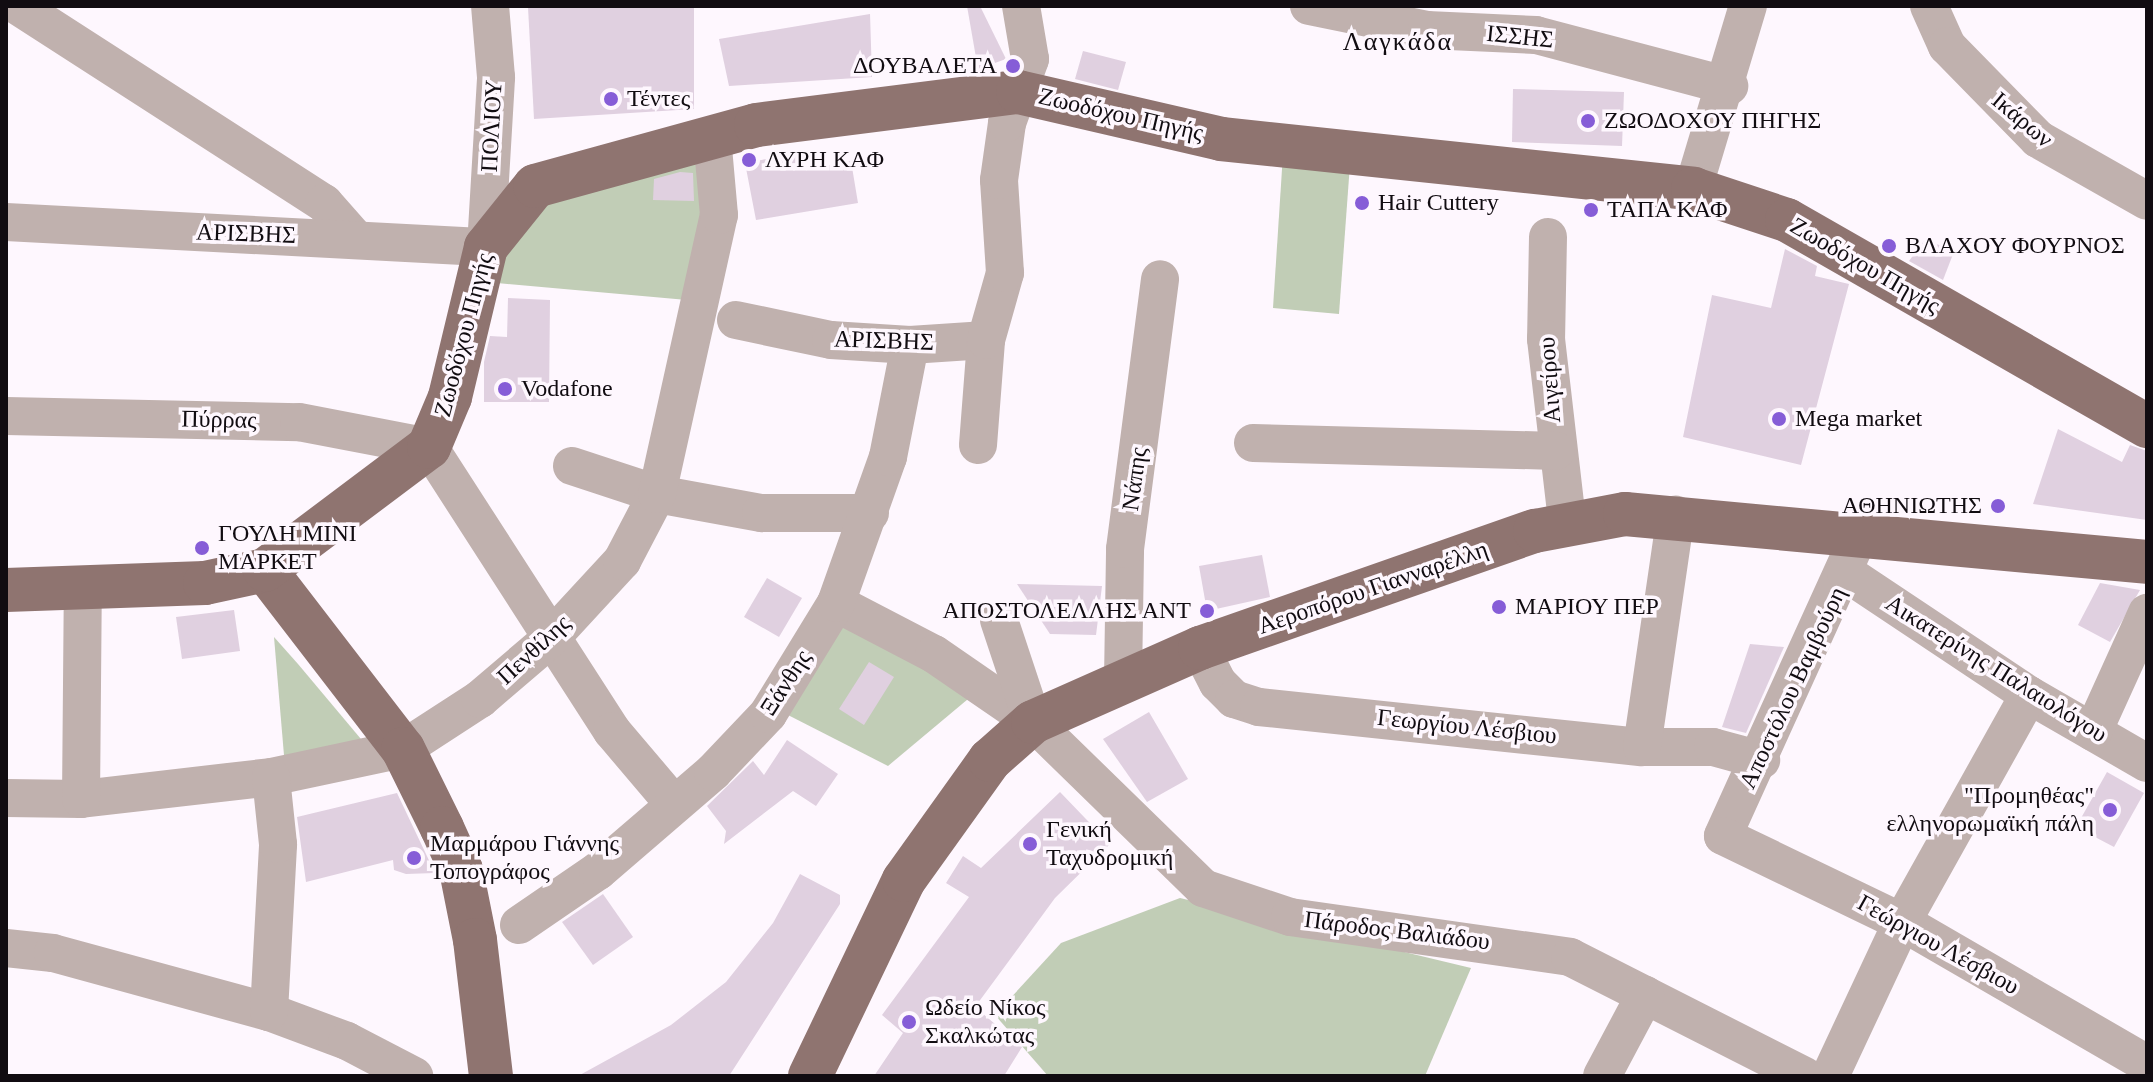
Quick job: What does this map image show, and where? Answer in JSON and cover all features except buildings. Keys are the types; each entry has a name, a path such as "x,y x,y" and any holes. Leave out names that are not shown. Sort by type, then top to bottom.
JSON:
{"main road":[{"name":"Ζωοδόχου Πηγής","path":"265,570 429,447 450,397 486,247 535,186 756,125 1018,92 1221,139 1693,189 1787,220 2147,426"},
{"name":"Αεροπόρου Γιανναρέλλη","path":"810,1076 904,880 990,760 1033,722 1200,648 1567,521 1676,514 1852,556 2147,562"},
{"path":"6,590 83,590 205,583 265,570 403,749 461,870 491,1076"}],"street":[{"path":"18,6 324,203 354,237"},
{"name":"ΠΟΛΙΟΥ","path":"486,247 496,77 490,6"},
{"path":"978,445 986,340 1005,273 999,180 1018,92 1030,59 1021,6"},
{"name":"ΙΣΣΗΣ","path":"1309,6 1427,30 1536,35 1729,86"},
{"path":"1693,189 1729,86 1748,6"},
{"name":"Ικάρων","path":"1929,6 1947,46 2038,139 2147,201"},
{"name":"Πενθίλης","path":"6,798 81,799 271,777 403,749 480,699 549,640 622,561 657,494 719,215 712,136"},
{"name":"ΑΡΙΣΒΗΣ","path":"6,222 354,237 486,247"},
{"name":"Αιγείρου","path":"1548,237 1546,339 1556,451 1567,521"},
{"name":"Νάπης","path":"1123,680 1125,549 1160,279"},
{"name":"ΑΡΙΣΒΗΣ","path":"736,320 831,340 910,345 986,340"},
{"name":"Ξάνθης","path":"519,925 598,871 768,714 836,603 870,513 910,345"},
{"name":"Πύρρας","path":"6,416 299,422 429,447"},
{"path":"1253,443 1556,451"},
{"path":"429,447 549,640 612,731 674,804"},
{"path":"572,466 657,494 761,513 870,513"},
{"path":"1642,747 1676,514"},
{"name":"Αικατερίνης Παλαιολόγου","path":"1852,556 2029,695 2147,763"},
{"name":"Αποστόλου Βαμβούρη","path":"1723,836 1761,760 1852,556"},
{"path":"81,799 83,590"},
{"name":"Πάροδος Βαλιάδου","path":"836,603 934,654 1033,722 1203,888 1290,917 1570,957 1805,1076"},
{"path":"2093,732 2147,613"},
{"path":"999,620 1033,722"},
{"name":"Γεωργίου Λέσβιου","path":"1200,648 1218,683 1234,699 1259,707 1642,747 1713,747 1761,760"},
{"path":"1830,1076 1902,922 2029,695"},
{"path":"269,1012 278,844 271,777"},
{"name":"Γεώργιου Λέσβιου","path":"1723,836 1902,922 2147,1064"},
{"path":"6,948 53,953 269,1012 347,1041 414,1076"},
{"path":"1602,1076 1645,995"}],"green space":[{"path":"708,147 712,216 687,300 497,283 502,257 552,198"},
{"path":"1283,154 1350,164 1339,314 1273,308"},
{"path":"843,622 980,689 888,766 786,714"},
{"path":"274,637 298,664 371,751 285,767"},
{"path":"1180,898 1471,968 1425,1076 1048,1076 995,1015 1061,943"}],"place":[{"name":"ΔΟΥΒΑΛΕΤΑ","path":"1013,66"},
{"name":"Τέντες","path":"611,99"},
{"name":"ΖΩΟΔΟΧΟΥ ΠΗΓΗΣ","path":"1588,121"},
{"name":"ΛΥΡΗ ΚΑΦ","path":"749,160"},
{"name":"Hair Cuttery","path":"1362,203"},
{"name":"ΤΑΠΑ ΚΑΦ","path":"1591,210"},
{"name":"ΒΛΑΧΟΥ ΦΟΥΡΝΟΣ","path":"1889,246"},
{"name":"Vodafone","path":"505,389"},
{"name":"Mega market","path":"1779,419"},
{"name":"ΑΘΗΝΙΩΤΗΣ","path":"1998,506"},
{"name":"ΓΟΥΛΗ ΜΙΝΙ ΜΑΡΚΕΤ","path":"202,548"},
{"name":"ΜΑΡΙΟΥ ΠΕΡ","path":"1499,607"},
{"name":"ΑΠΟΣΤΟΛΕΛΛΗΣ ΑΝΤ","path":"1207,611"},
{"name":"\"Προμηθέας\" ελληνορωμαϊκή πάλη","path":"2110,810"},
{"name":"Γενική Ταχυδρομική","path":"1030,844"},
{"name":"Μαρμάρου Γιάννης Τοπογράφος","path":"414,858"},
{"name":"Ωδείο Νίκος Σκαλκώτας","path":"909,1022"}],"district":[{"name":"Λαγκάδα","path":"1398,42"}]}
